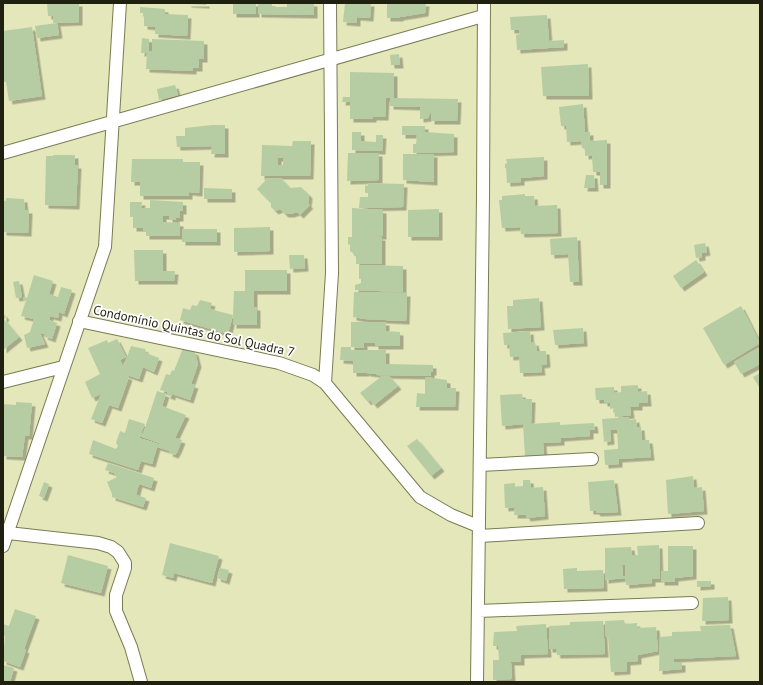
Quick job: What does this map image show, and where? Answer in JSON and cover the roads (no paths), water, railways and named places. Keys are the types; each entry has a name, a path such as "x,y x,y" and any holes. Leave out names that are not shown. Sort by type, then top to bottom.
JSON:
{"street":[{"name":"Condomínio Quintas do Sol Quadra 7","path":"3,546 105,247 114,123 120,3"},
{"path":"325,383 332,274 329,60 330,3"},
{"path":"477,682 484,3"},
{"path":"3,153 114,123 483,16"},
{"name":"Condomínio Quintas do Sol Quadra 7","path":"79,321 279,363 300,369 325,383 420,498 478,531"},
{"path":"3,382 63,367"},
{"path":"480,465 592,459"},
{"path":"478,531 698,523"},
{"path":"8,533 98,543 111,547 122,556 125,568 116,595 116,611 131,647 141,682"},
{"path":"478,611 692,603"}]}
